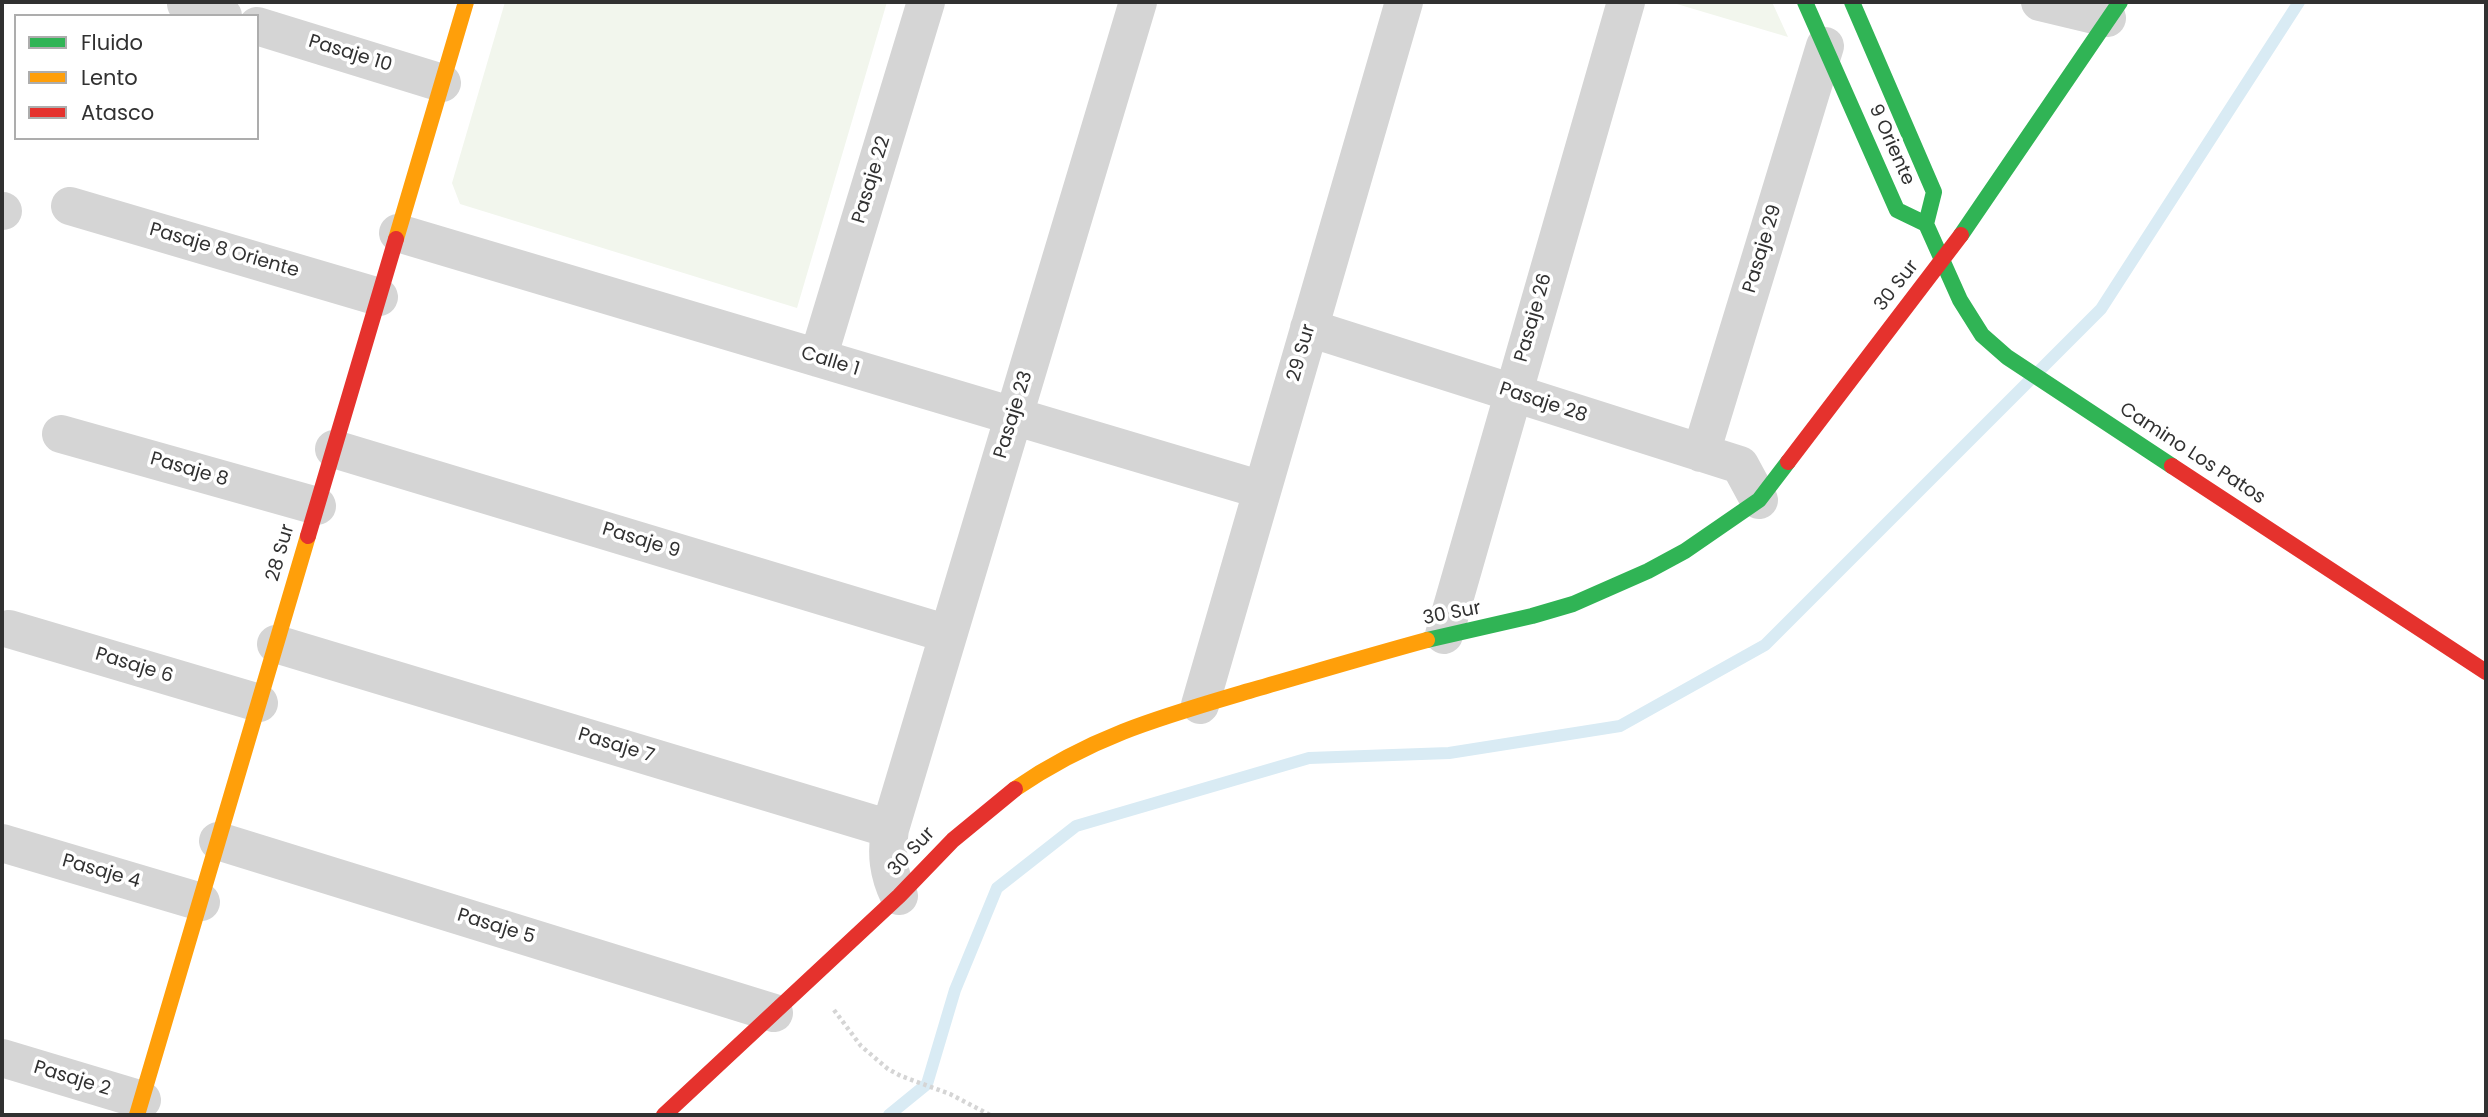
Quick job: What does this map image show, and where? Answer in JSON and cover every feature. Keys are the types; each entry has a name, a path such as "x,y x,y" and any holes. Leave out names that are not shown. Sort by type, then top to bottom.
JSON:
{"street":[{"name":"28 Sur","path":"139,1108 466,2"},
{"name":"Pasaje 22","path":"818,358 926,2"},
{"name":"Pasaje 23","path":"890,828 1138,2"},
{"name":"29 Sur","path":"1200,705 1404,2"},
{"name":"Pasaje 26","path":"1444,635 1626,2"},
{"name":"9 Oriente","path":"1805,2 1897,210 1926,224 1934,192 1852,2"},
{"path":"2040,2 2114,10"},
{"path":"186,4 217,14"},
{"name":"30 Sur","path":"664,1115 899,896 934,857 973,820 1057,761 1103,738 1151,719 1444,635 1543,615 1602,594 1679,556 1759,500 1942,262 2114,10"},
{"name":"Pasaje 10","path":"259,27 442,83"},
{"name":"Pasaje 29","path":"1701,453 1825,46"},
{"name":"Pasaje 8 Oriente","path":"70,206 379,297"},
{"name":"Camino Los Patos","path":"1926,224 1960,300 1982,335 2007,357 2486,672"},
{"name":"Calle 1","path":"398,233 1262,490"},
{"name":"Pasaje 28","path":"1309,328 1740,465 1759,500"},
{"name":"Pasaje 8","path":"61,434 317,506"},
{"name":"Pasaje 9","path":"334,449 948,634"},
{"name":"Pasaje 6","path":"9,629 259,703"},
{"name":"Pasaje 7","path":"276,644 890,828"},
{"path":"890,828 887,862 891,880 899,896"},
{"name":"Pasaje 5","path":"218,841 774,1013"},
{"name":"Pasaje 4","path":"2,843 201,902"},
{"name":"Pasaje 2","path":"2,1058 139,1108"}],"path":[{"path":"810,979 861,1046 875,1060 901,1076 950,1094 990,1115"}],"shaded area":[{"path":"505,2 887,2 797,308 460,204 452,183"},
{"path":"1670,2 1772,2 1788,37"}],"waterway":[{"path":"889,1115 927,1084 955,990 997,888 1076,826 1309,758 1449,753 1620,726 1765,645 2101,309 2299,2"}],"traffic: fast":[{"path":"1805,2 1897,210 1926,224 1934,192 1852,2"},
{"path":"1961,235 2120,2"},
{"path":"1926,224 1960,300 1982,335 2007,357 2172,466"},
{"path":"1427,640 1573,604 1648,571 1685,551 1759,500 1788,462"}],"traffic: slow":[{"path":"396,239 466,2"},
{"path":"137,1115 308,536"},
{"path":"1015,789 1072,755 1157,719 1427,640"}],"traffic: jam":[{"path":"1788,462 1961,235"},
{"path":"308,536 396,239"},
{"path":"2172,466 2486,672"},
{"path":"664,1115 899,896 953,840 1015,789"}]}
